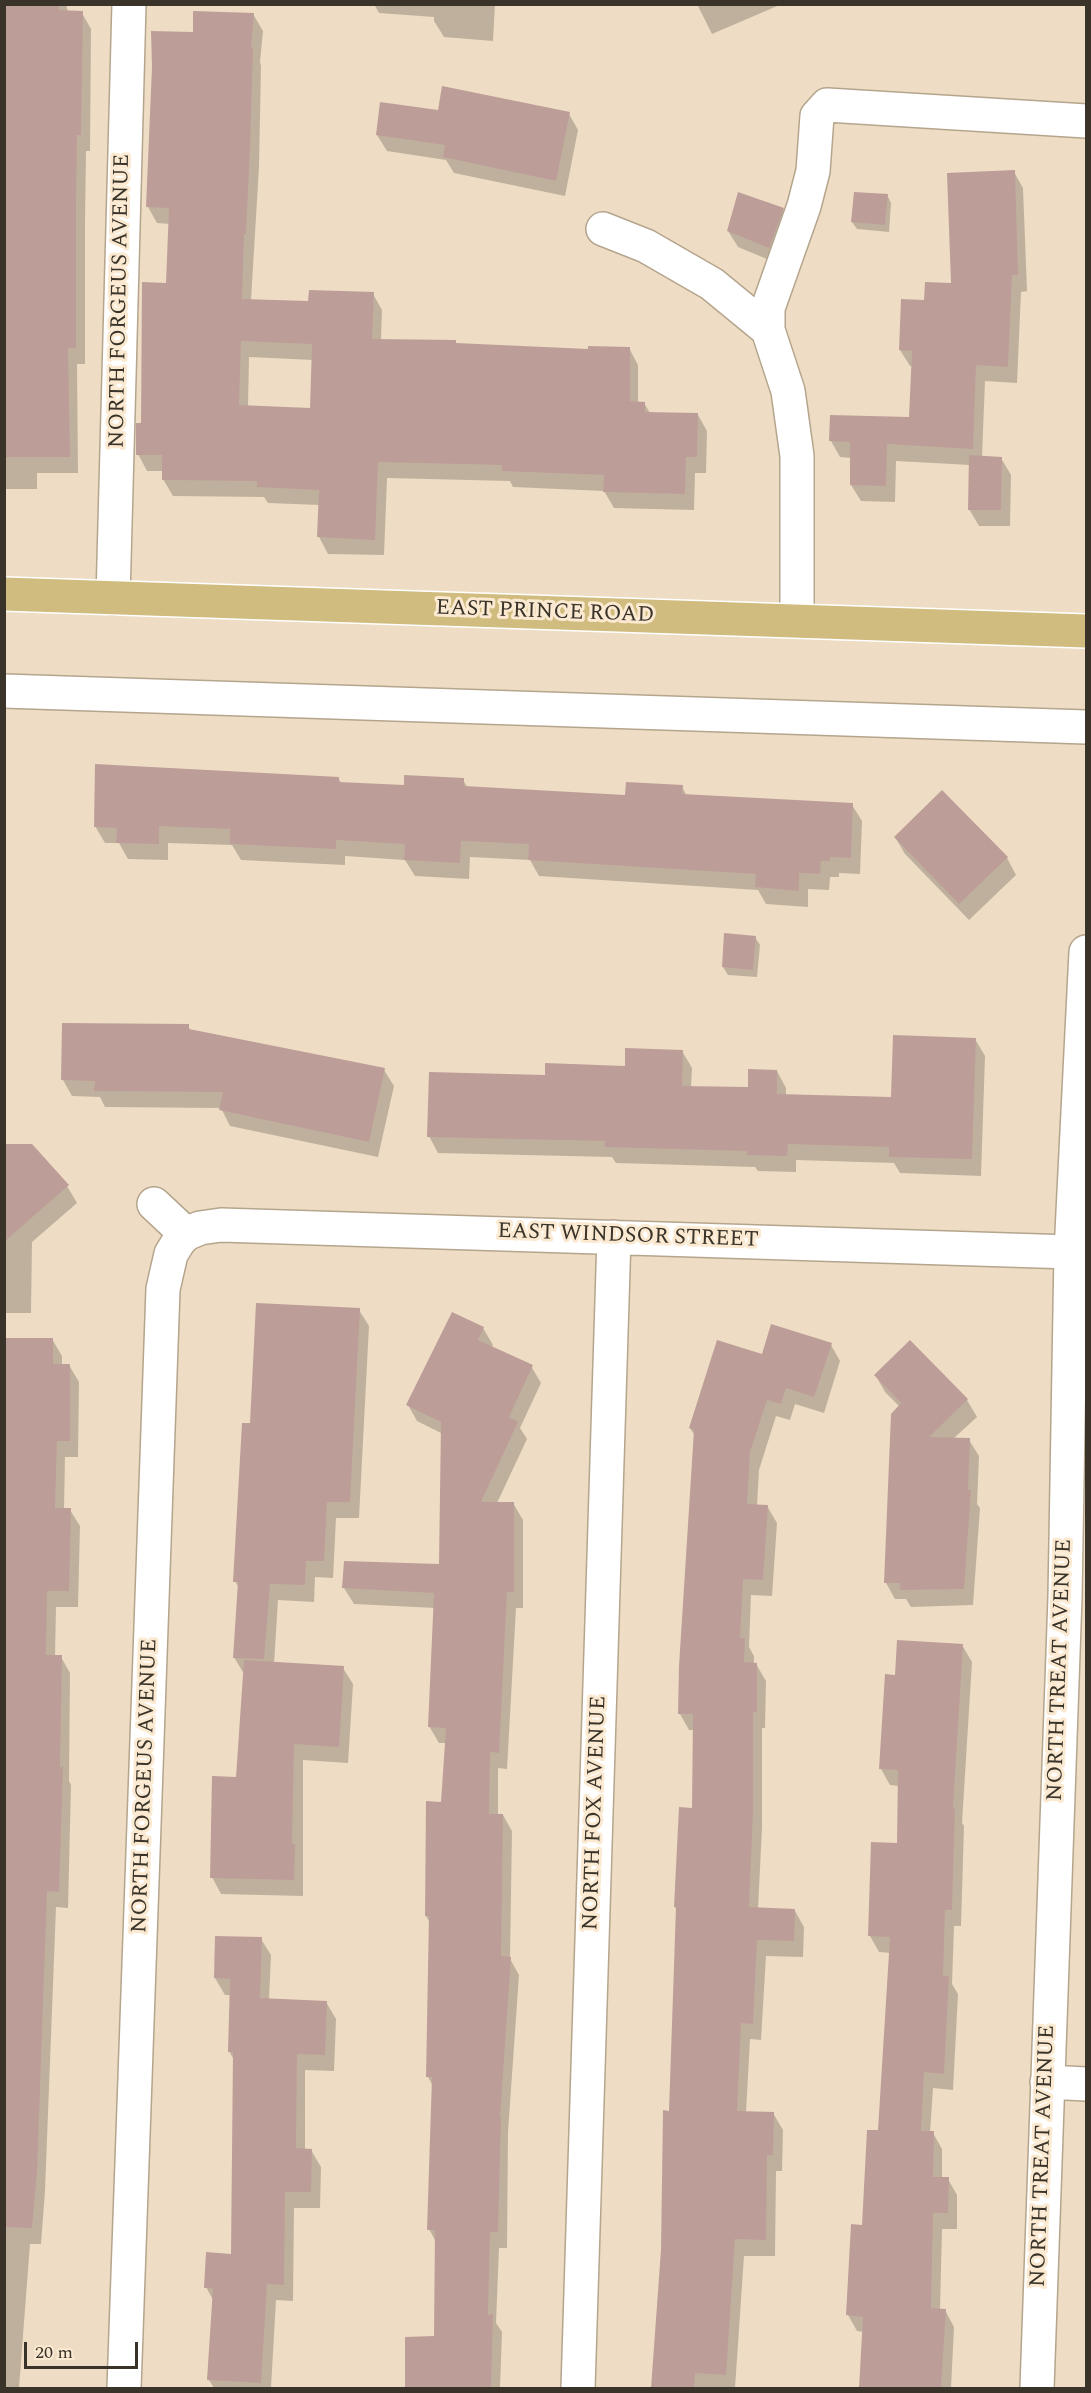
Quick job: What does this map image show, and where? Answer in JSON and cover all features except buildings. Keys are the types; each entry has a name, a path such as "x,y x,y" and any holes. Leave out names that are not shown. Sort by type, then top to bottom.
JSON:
{"main road":[{"name":"EAST PRINCE ROAD","path":"4,594 1086,631"}],"street":[{"name":"NORTH FORGEUS AVENUE","path":"113,598 129,4"},
{"path":"797,621 797,456 788,391 768,330 768,308 804,206 813,171 817,116 827,105 1086,121"},
{"path":"603,229 646,246 712,284 768,330"},
{"path":"4,691 1086,727"},
{"name":"NORTH TREAT AVENUE","path":"1037,2388 1047,2082 1076,1597 1071,1252 1086,952"},
{"path":"154,1204 186,1234"},
{"name":"EAST WINDSOR STREET","path":"186,1234 200,1228 221,1225 1071,1252"},
{"name":"NORTH FORGEUS AVENUE","path":"124,2388 163,1289 171,1254 186,1234"},
{"name":"NORTH FOX AVENUE","path":"578,2388 614,1237"},
{"path":"1047,2082 1086,2084"}]}
